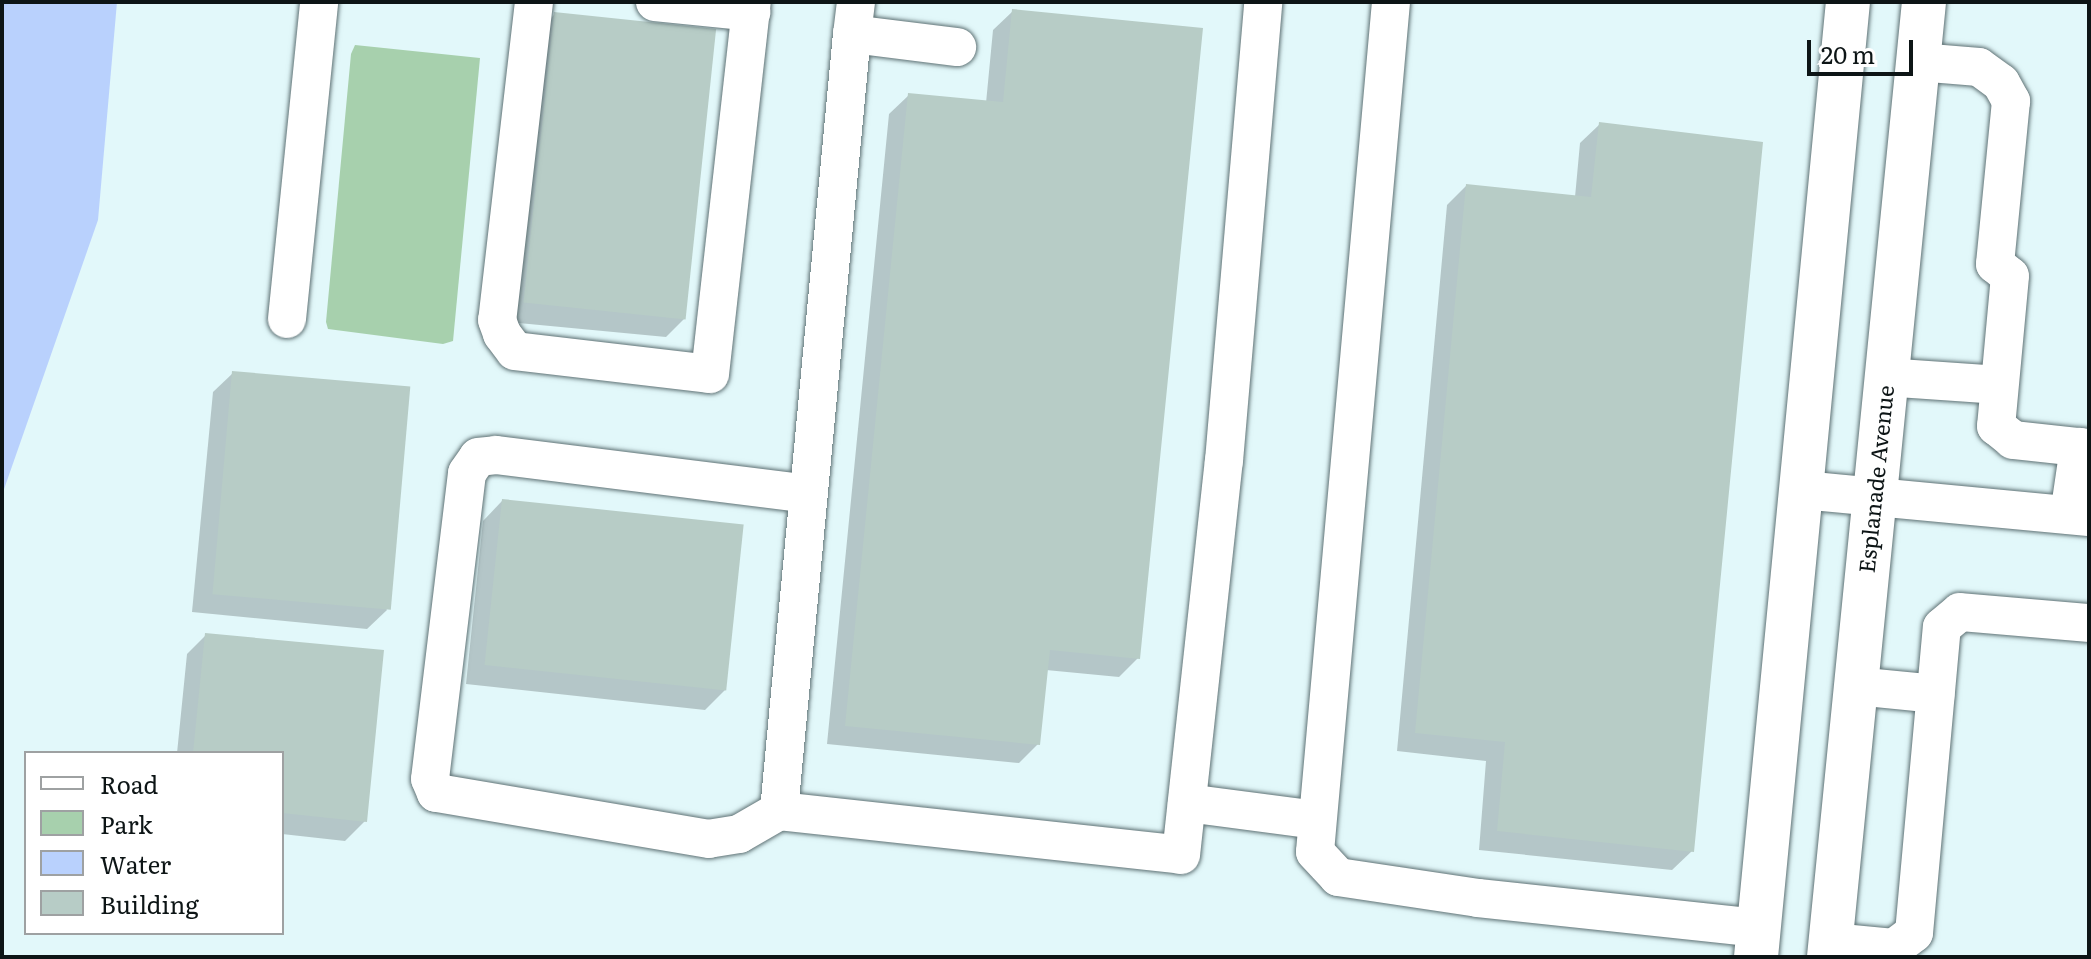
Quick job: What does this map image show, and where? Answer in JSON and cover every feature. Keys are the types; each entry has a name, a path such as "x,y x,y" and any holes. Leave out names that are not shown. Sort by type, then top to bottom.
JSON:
{"main road":[{"path":"1757,942 1848,2"},
{"name":"Esplanade Avenue","path":"1830,950 1924,2"}],"street":[{"path":"287,319 319,2"},
{"path":"534,2 497,320 502,334 515,351 710,374 751,7 655,2"},
{"path":"808,494 496,455 478,457 467,473 430,779 436,793 709,839 739,834 779,811 1181,855 1224,461 1263,2"},
{"path":"1391,2 1315,852 1338,877 1757,942"},
{"path":"779,811 854,18 957,47"},
{"path":"1802,490 2079,516 2084,448 2013,440 1996,426 2010,276 1995,264 2011,101 2001,83 1979,67 1918,62"},
{"path":"1885,377 1999,385"},
{"path":"1830,950 1894,948 1914,933 1942,627 1960,612 2089,623"},
{"path":"1855,686 1936,694"},
{"path":"1187,803 1316,820"}],"green space":[{"path":"355,45 480,58 453,341 443,344 328,329 326,322 351,54"}],"water":[{"path":"2,2 117,2 98,220 2,495"}],"building":[{"path":"1012,9 1203,28 1140,659 1050,650 1040,745 845,726 908,93 1003,102"},
{"path":"554,12 716,29 686,319 523,302"},
{"path":"1599,122 1763,142 1694,852 1497,831 1505,742 1415,733 1466,184 1591,197"},
{"path":"232,371 410,387 391,610 212,594"},
{"path":"502,499 744,524 726,690 485,665"},
{"path":"205,633 384,650 367,822 284,813 284,751 193,751"}]}
